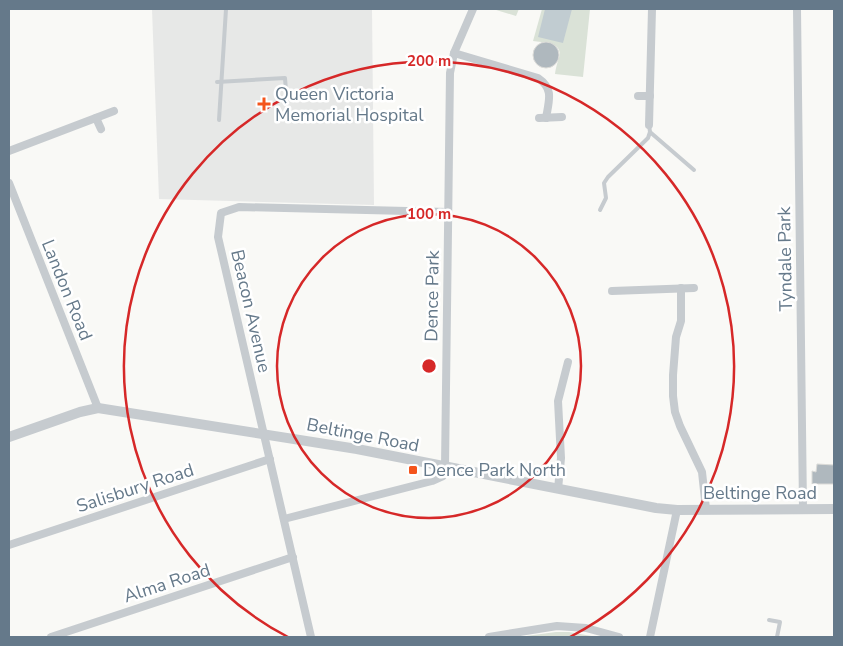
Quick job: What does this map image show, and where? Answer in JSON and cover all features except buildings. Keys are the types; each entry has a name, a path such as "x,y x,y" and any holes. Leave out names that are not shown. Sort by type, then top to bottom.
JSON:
{"street":[{"name":"Dence Park","path":"445,467 450,73 454,53 473,9"},
{"path":"650,128 652,9"},
{"name":"Tyndale Park","path":"797,9 803,510"},
{"path":"454,53 538,78 548,88 549,96 543,118 562,117"},
{"path":"638,96 650,96"},
{"path":"9,151 114,111"},
{"path":"96,118 101,130"},
{"name":"Landon Road","path":"9,183 98,408"},
{"name":"Beacon Avenue","path":"311,637 218,237 221,213 239,207 448,212"},
{"path":"681,288 681,321 672,337 675,412 702,472 706,509"},
{"path":"612,291 694,288"},
{"path":"558,490 561,458 558,401 568,362"},
{"name":"Beltinge Road","path":"9,437 80,412 98,408 356,449 558,490 677,510 834,510"},
{"name":"Salisbury Road","path":"9,545 270,459"},
{"path":"284,519 432,481 443,476 445,467"},
{"path":"650,637 677,510"},
{"name":"Alma Road","path":"51,637 293,557"},
{"path":"489,637 557,626 586,628 619,637"}],"lane":[{"path":"219,120 219,81 226,9"},
{"path":"219,81 285,78 286,91"},
{"path":"600,210 606,198 604,183 648,138 650,128"},
{"path":"650,128 694,170"},
{"path":"769,620 780,622 777,637"}],"shaded area":[{"name":"Queen Victoria Memorial Hospital","path":"152,9 372,9 374,205 159,199"},
{"path":"493,9 519,9 516,16"},
{"path":"542,9 590,9 583,77 555,74 560,52 558,48 551,44 533,41"},
{"path":"545,9 572,9 563,43 538,37"},
{"path":"569,632 597,637 519,637"}],"place":[{"name":"Queen Victoria Memorial Hospital","path":"264,104"},
{"name":"Dence Park North","path":"413,470"}]}
